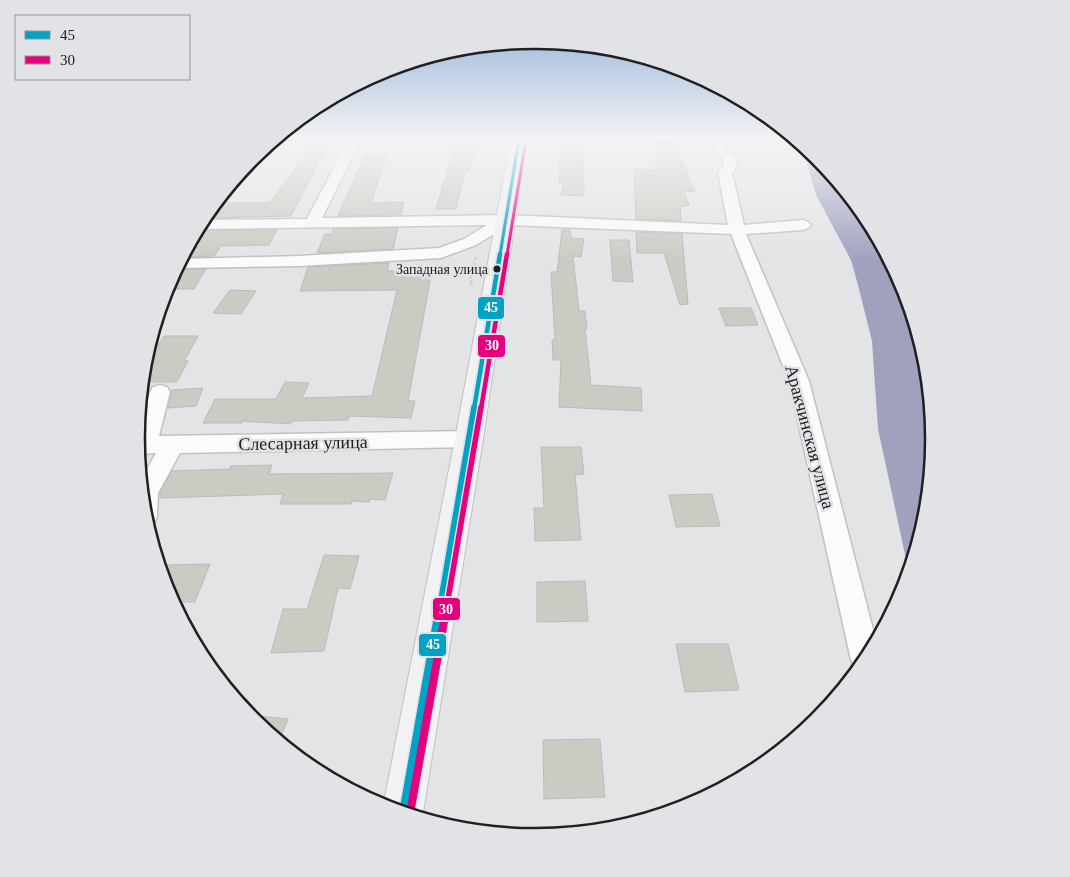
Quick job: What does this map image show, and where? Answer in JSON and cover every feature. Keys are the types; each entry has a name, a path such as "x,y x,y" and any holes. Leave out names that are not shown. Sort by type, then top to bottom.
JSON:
{"main road":[{"path":"404,806 513,180"}],"street":[{"path":"312,224 335,180"},
{"name":"Аракчинская улица","path":"727,180 737,230 799,381 863,648"},
{"path":"186,264 299,261 441,253 470,242 507,220"},
{"path":"209,225 507,220 737,230 803,225"},
{"path":"145,433 160,392"},
{"name":"Слесарная улица","path":"145,445 469,439"},
{"path":"149,488 172,446"}],"water":[{"path":"812,180 826,180 844,201 873,244 885,266 904,313 917,362 924,413 924,464 917,515 906,558 878,429 872,341 851,260 816,195"}],"building":[{"path":"287,180 310,180 291,216 214,218 225,203 270,203"},
{"path":"354,180 379,180 371,203 404,202 401,215 338,216"},
{"path":"445,180 463,180 456,209 436,209"},
{"path":"559,180 584,180 584,196 561,195 564,183 559,183"},
{"path":"634,180 690,180 695,192 684,191 689,205 680,207 681,221 636,219"},
{"path":"398,228 393,249 317,253 325,234 331,234 333,229"},
{"path":"277,230 269,245 221,246 214,256 190,257 205,231"},
{"path":"562,230 570,230 571,238 584,239 581,257 573,256 579,311 585,311 591,385 641,388 642,411 559,407 561,360 553,360 552,340 555,340 551,272 557,272"},
{"path":"636,232 682,234 688,304 680,305 664,253 637,253"},
{"path":"610,240 629,240 633,282 613,281"},
{"path":"389,263 387,271 432,270 408,401 415,401 411,418 349,416 348,420 292,421 290,424 242,421 242,423 203,423 215,399 276,399 285,382 309,383 302,398 372,396 397,290 300,291 308,267"},
{"path":"206,269 194,289 175,289 183,270"},
{"path":"230,290 256,291 241,314 213,313"},
{"path":"719,308 751,308 758,325 726,326"},
{"path":"164,336 198,336 184,361 188,361 177,382 150,382 157,348"},
{"path":"203,388 196,406 168,408 172,390"},
{"path":"541,447 581,447 584,474 575,475 581,540 535,541 534,508 544,508"},
{"path":"272,465 269,474 393,473 385,500 370,499 369,502 352,501 351,504 280,504 283,494 160,498 160,494 172,471"},
{"path":"712,494 720,526 676,527 669,495"},
{"path":"324,555 359,556 350,589 338,588 324,651 271,653 283,609 307,609"},
{"path":"210,564 195,602 181,602 166,565"},
{"path":"585,581 588,621 537,622 537,582"},
{"path":"676,644 728,644 739,690 685,692"},
{"path":"261,716 288,719 282,735"},
{"path":"600,739 605,797 544,799 543,740"}],"transit line":[{"name":"45","path":"404,806 512,180"},
{"name":"30","path":"411,808 519,180"}],"place":[{"name":"Западная улица","path":"497,269"}]}
